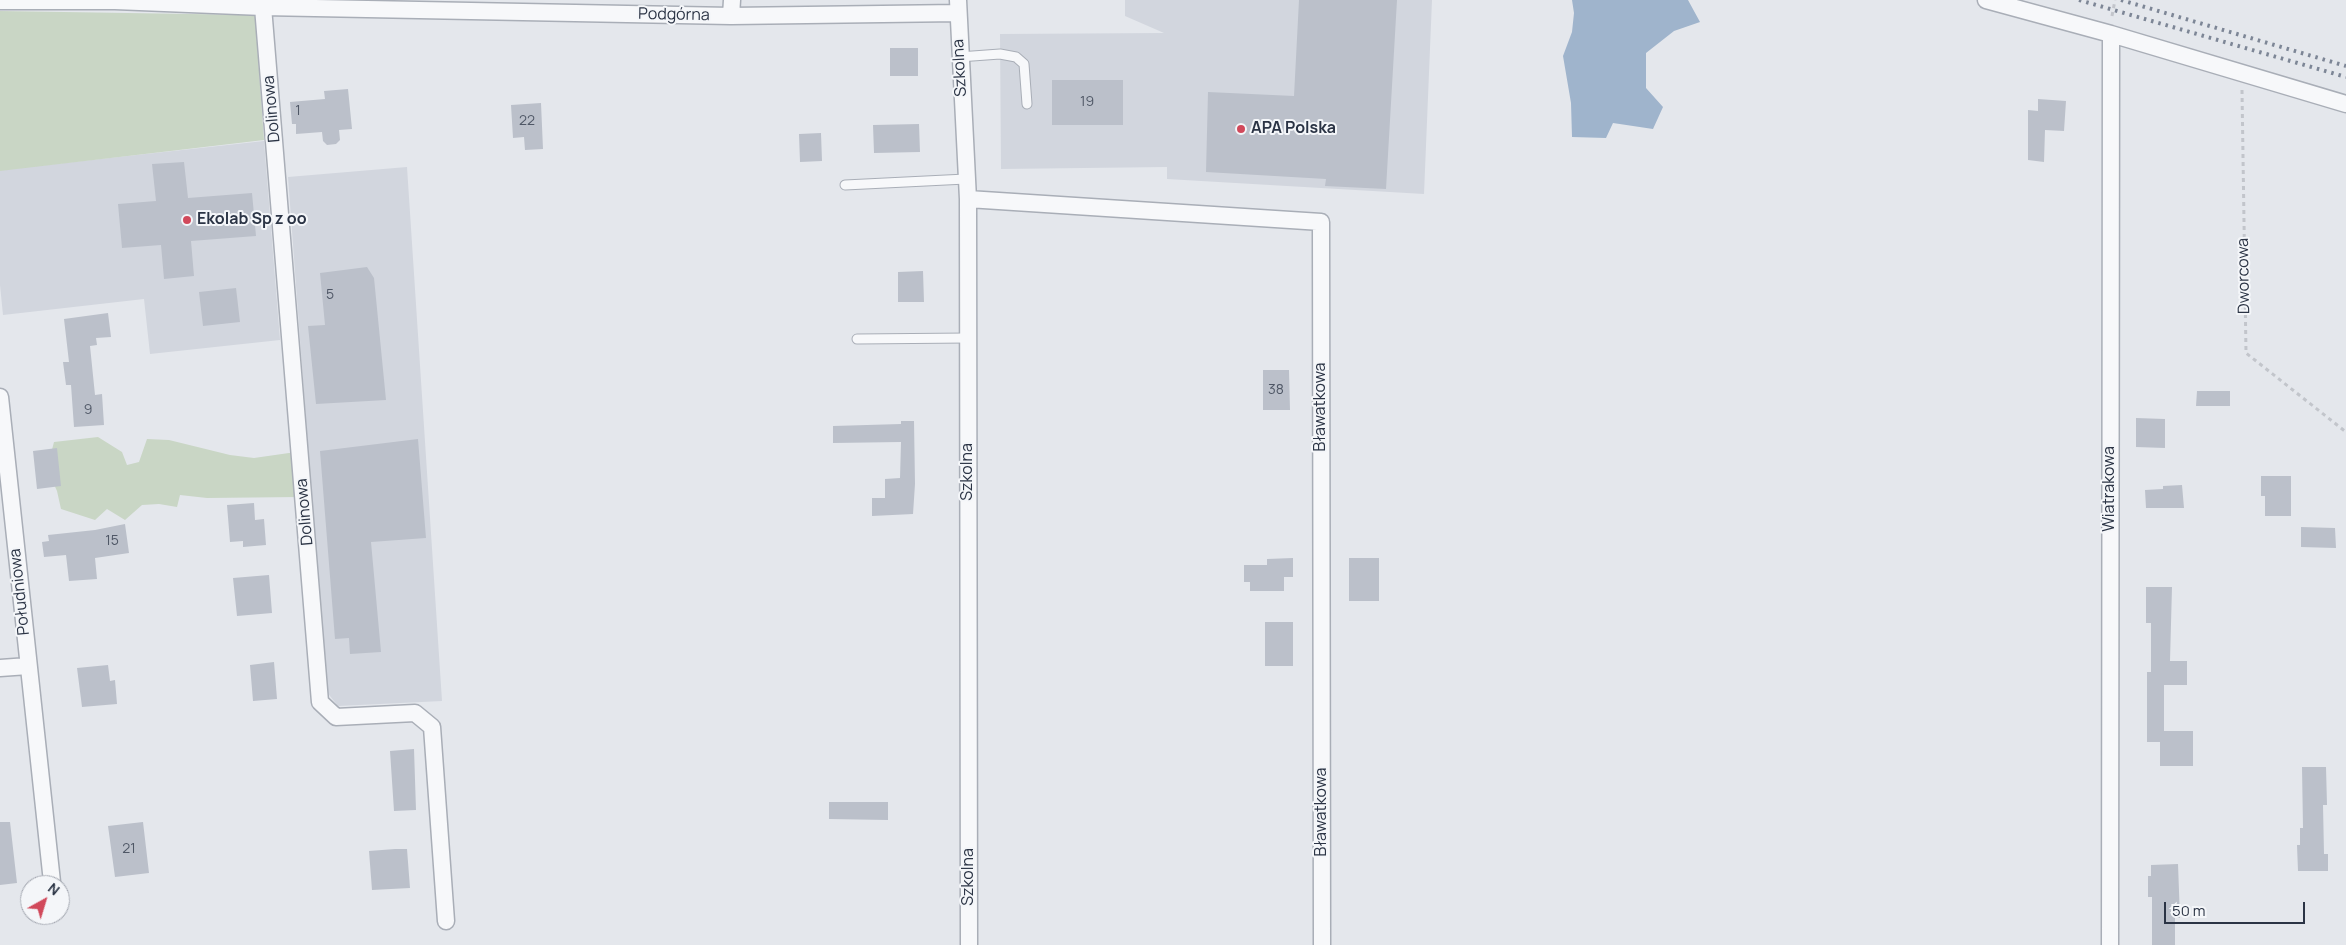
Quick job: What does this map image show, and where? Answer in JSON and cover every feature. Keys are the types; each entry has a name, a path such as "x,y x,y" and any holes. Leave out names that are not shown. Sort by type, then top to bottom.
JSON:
{"street":[{"path":"1986,0 2111,34 2346,104"},
{"name":"Podgórna","path":"0,1 115,1 263,7 731,8 958,6"},
{"name":"Szkolna","path":"958,6 959,57 968,199 969,945"},
{"name":"Dolinowa","path":"263,7 320,702 336,717 415,713 432,727 446,921"},
{"name":"Wiatrakowa","path":"2110,945 2111,34"},
{"name":"Bławatkowa","path":"968,199 1321,222 1322,945"},
{"name":"Południowa","path":"0,398 3,460 51,875"},
{"path":"0,668 28,666"}],"lane":[{"path":"959,57 1000,54 1016,58 1024,64 1027,104"},
{"path":"845,186 966,180"},
{"path":"856,339 968,338"}],"path":[{"name":"Dworcowa","path":"2241,72 2246,353 2346,432"}],"shaded area":[{"path":"1125,0 1432,0 1424,194 1167,179 1167,167 1001,169 1000,34 1164,33 1125,16"},
{"path":"264,141 280,340 150,354 144,299 3,315 0,285 0,170"},
{"path":"407,167 442,701 338,706 326,691 288,177"}],"green space":[{"path":"0,11 255,15 264,140 0,171"},
{"path":"98,437 122,452 127,465 139,462 147,439 169,440 230,455 254,458 296,452 299,497 207,498 180,495 177,507 159,504 142,505 125,520 107,509 95,520 61,509 57,491 47,469 54,442"}],"water":[{"path":"1572,0 1688,0 1700,22 1674,31 1646,53 1646,88 1663,107 1653,129 1613,123 1606,138 1572,137 1571,103 1563,56 1572,32 1574,13"}],"building":[{"path":"1299,0 1397,0 1386,189 1325,186 1326,179 1206,172 1208,92 1294,96"},
{"path":"890,48 918,48 918,76 890,76"},
{"path":"1052,80 1123,80 1123,125 1052,125"},
{"path":"348,89 352,129 339,130 340,140 336,144 327,145 323,141 322,132 296,134 296,124 292,124 290,102 325,99 324,91"},
{"path":"2038,99 2066,101 2064,131 2045,130 2044,162 2028,160 2028,110 2038,111"},
{"path":"541,103 543,149 525,150 524,137 513,138 511,105"},
{"path":"919,124 920,152 874,153 873,125"},
{"path":"821,133 822,161 800,162 799,134"},
{"name":"Ekolab Sp z oo","path":"184,162 188,198 252,193 256,236 191,241 194,276 164,279 161,245 122,248 118,204 156,201 152,164"},
{"path":"367,267 374,278 386,400 316,404 308,326 325,325 320,273"},
{"path":"923,271 924,302 898,302 898,272"},
{"path":"236,288 240,322 203,326 199,292"},
{"path":"108,313 111,337 96,338 97,345 90,346 95,395 102,394 104,425 74,427 71,385 66,385 63,362 69,362 64,319"},
{"path":"1263,370 1289,370 1290,410 1263,410"},
{"path":"2197,391 2230,391 2230,406 2196,406"},
{"path":"2136,418 2165,419 2165,448 2136,447"},
{"path":"901,421 914,421 915,484 913,514 872,516 872,498 885,498 885,479 900,478 901,442 833,443 833,426 901,424"},
{"path":"418,439 426,538 371,542 381,652 350,654 349,638 335,639 320,451"},
{"path":"57,448 61,486 37,489 33,451"},
{"path":"2261,476 2291,476 2291,516 2265,516 2265,496 2261,496"},
{"path":"2182,485 2184,508 2146,508 2145,490 2163,489 2163,486"},
{"path":"254,503 255,520 264,519 266,545 243,547 243,541 230,542 227,505"},
{"path":"125,524 129,553 95,558 97,579 69,581 66,555 44,557 42,542 49,541 48,535 95,530"},
{"path":"2301,527 2335,528 2336,548 2301,547"},
{"path":"1293,558 1293,577 1284,577 1284,591 1250,591 1250,582 1244,582 1244,565 1267,565 1267,559"},
{"path":"1349,558 1379,558 1379,601 1349,601"},
{"path":"269,575 272,613 237,616 233,578"},
{"path":"2146,587 2172,587 2170,661 2187,661 2187,685 2164,685 2164,731 2193,731 2193,766 2160,766 2160,742 2147,742 2147,672 2151,672 2151,623 2146,623"},
{"path":"1265,622 1293,622 1293,666 1265,666"},
{"path":"274,662 277,699 253,701 250,665"},
{"path":"108,665 110,681 115,680 117,704 82,707 77,668"},
{"path":"414,749 416,810 394,811 390,751"},
{"path":"2302,767 2326,767 2327,805 2323,805 2324,854 2328,854 2328,871 2298,871 2297,845 2300,845 2300,828 2303,828"},
{"path":"829,802 888,802 888,820 829,819"},
{"path":"0,822 10,822 17,883 0,885"},
{"path":"143,822 149,873 115,877 108,826"},
{"path":"407,849 410,888 372,890 369,851"},
{"path":"2178,864 2180,918 2175,918 2175,945 2152,945 2152,897 2148,897 2148,876 2151,876 2151,865"}],"railway":[{"path":"2079,0 2346,77"},
{"path":"2121,0 2346,66"}],"place":[{"name":"APA Polska","path":"1241,129"},
{"name":"Ekolab Sp z oo","path":"187,220"}]}
